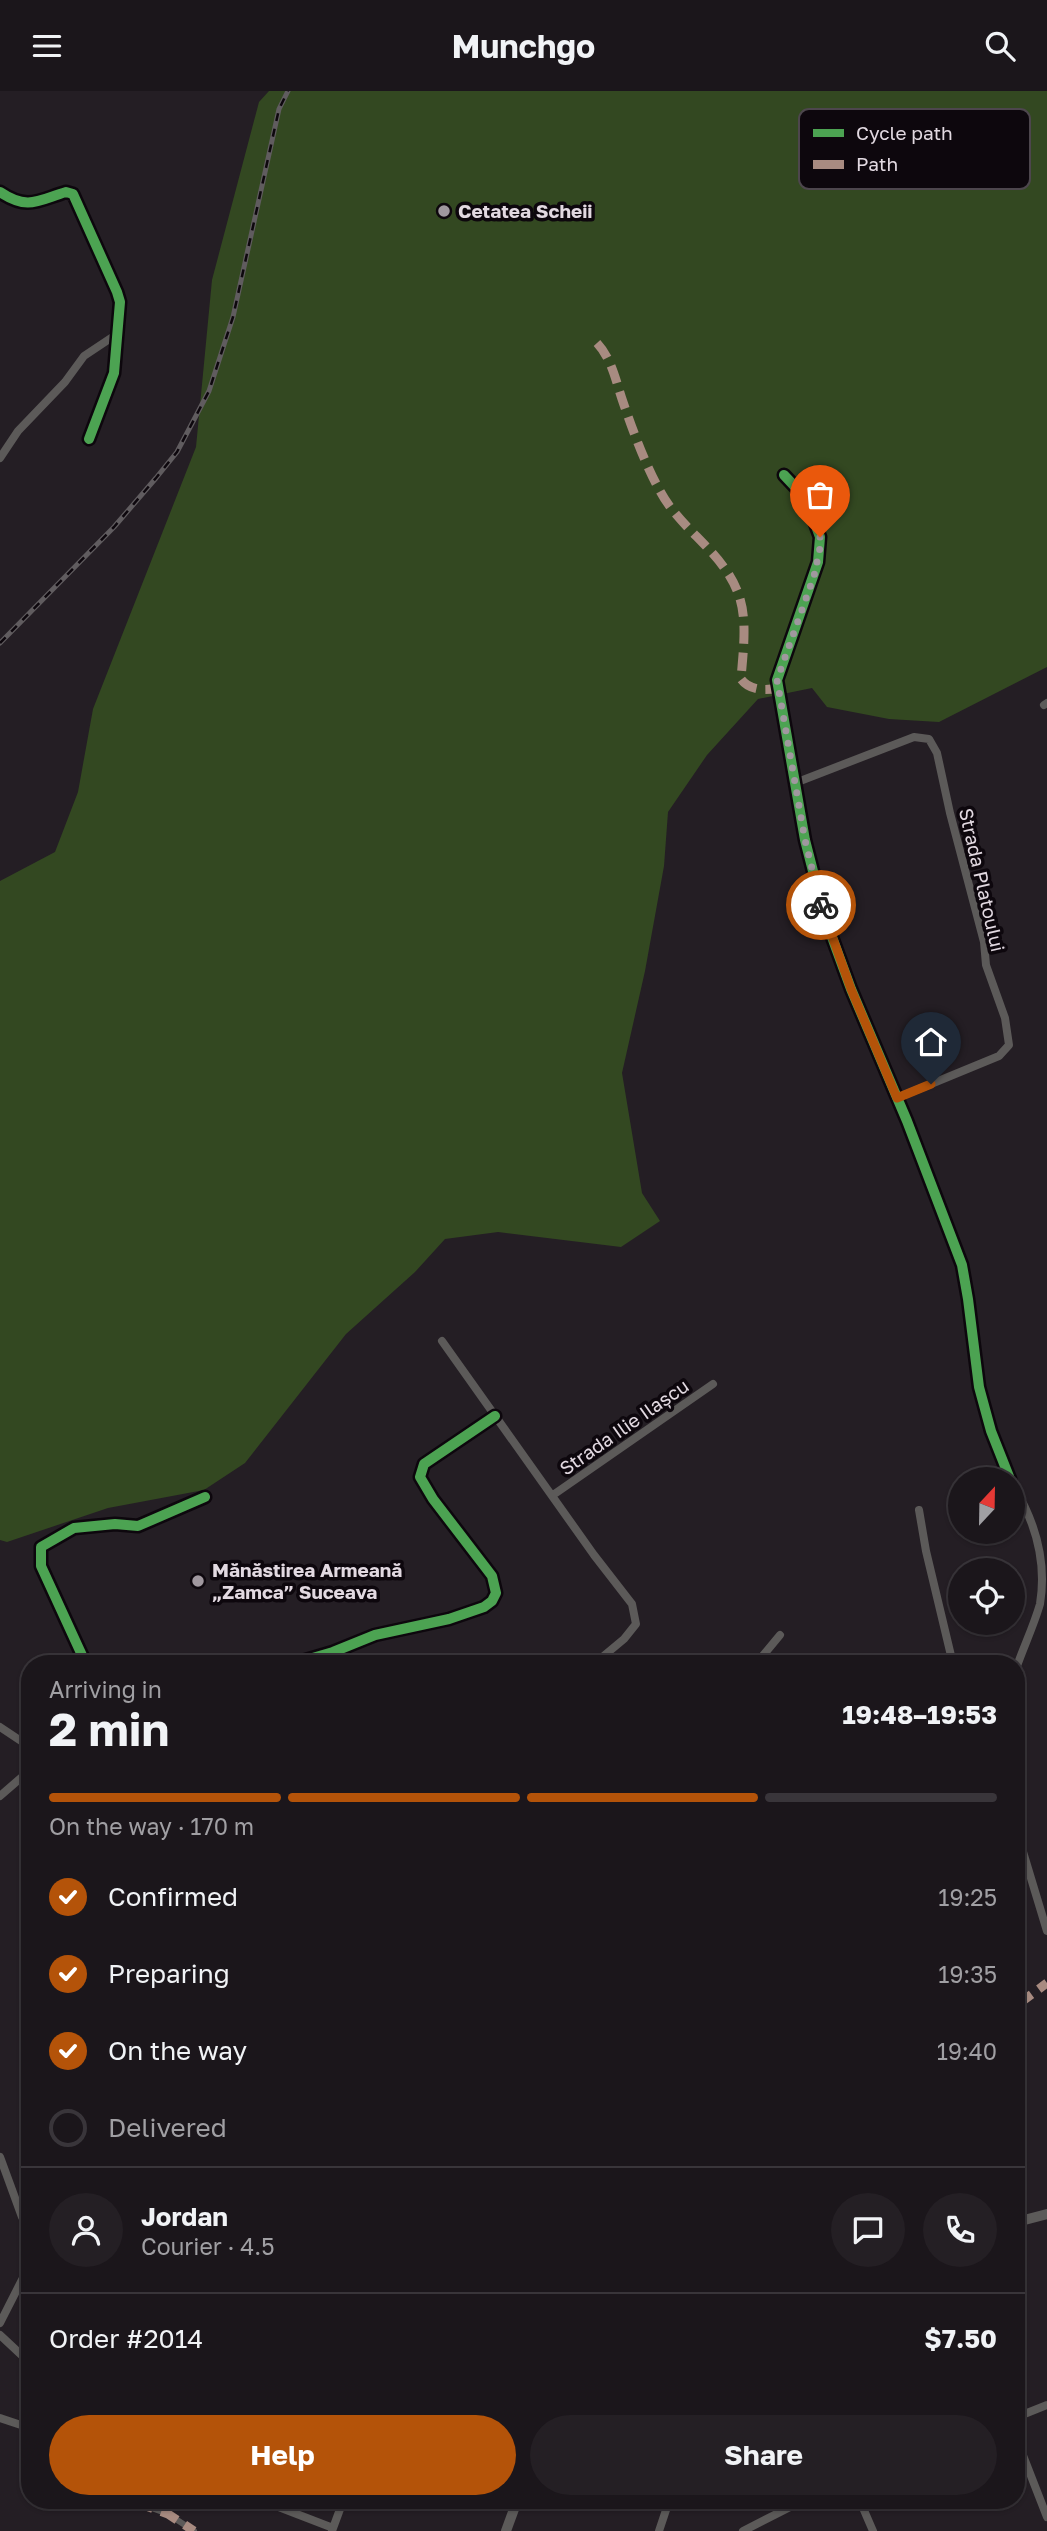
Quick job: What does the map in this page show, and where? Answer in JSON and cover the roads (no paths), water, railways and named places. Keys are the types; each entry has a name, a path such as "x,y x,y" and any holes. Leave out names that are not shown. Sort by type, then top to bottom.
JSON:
{"street":[{"path":"0,192 26,204 38,203 66,192 73,194 117,292 120,313 114,373 89,439"},
{"path":"0,458 18,431 65,382 85,356 117,334"},
{"path":"784,475 800,492 809,507 820,537 818,562 777,680 805,840 825,918 851,989 962,1265 979,1387 1004,1467"},
{"name":"Strada Platoului","path":"795,783 914,737 929,739 937,753 984,942 986,965 1007,1025 1009,1045 999,1056 897,1098"},
{"name":"Strada Ilie Ilașcu","path":"442,1341 594,1555 632,1604 636,1624 624,1639 605,1655"},
{"name":"Strada Ilie Ilașcu","path":"552,1495 713,1384"},
{"path":"323,1655 375,1635 449,1619 484,1607 492,1601 496,1593 492,1576 420,1478 424,1464 495,1416"},
{"path":"82,1655 41,1566 41,1547 74,1528 115,1524 138,1526 205,1497"},
{"path":"1021,1655 1040,1604 1043,1579 1042,1552 1037,1530 1026,1509"},
{"path":"919,1510 951,1655"},
{"path":"763,1655 780,1635"},
{"path":"0,1727 21,1741"},
{"path":"0,1795 21,1778"},
{"path":"1025,1858 1047,1931"},
{"path":"0,2157 21,2214"},
{"path":"1025,2220 1047,2214"},
{"path":"0,2323 21,2282"},
{"path":"0,2335 21,2355"},
{"path":"1025,2414 1047,2405"},
{"path":"0,2418 21,2425"},
{"path":"1025,2461 1047,2517"},
{"path":"154,2509 168,2514 194,2531"},
{"path":"283,2509 333,2529 340,2509"},
{"path":"506,2531 514,2509"},
{"path":"659,2531 666,2509"},
{"path":"743,2531 786,2509"},
{"path":"863,2509 873,2531"}],"railway":[{"path":"0,643 114,527 156,478 177,452 209,391 233,317 279,109 288,91"}],"place":[{"name":"Cetatea Scheii","path":"444,211"},
{"name":"Mănăstirea Armeană „Zamca” Suceava","path":"198,1581"}]}
